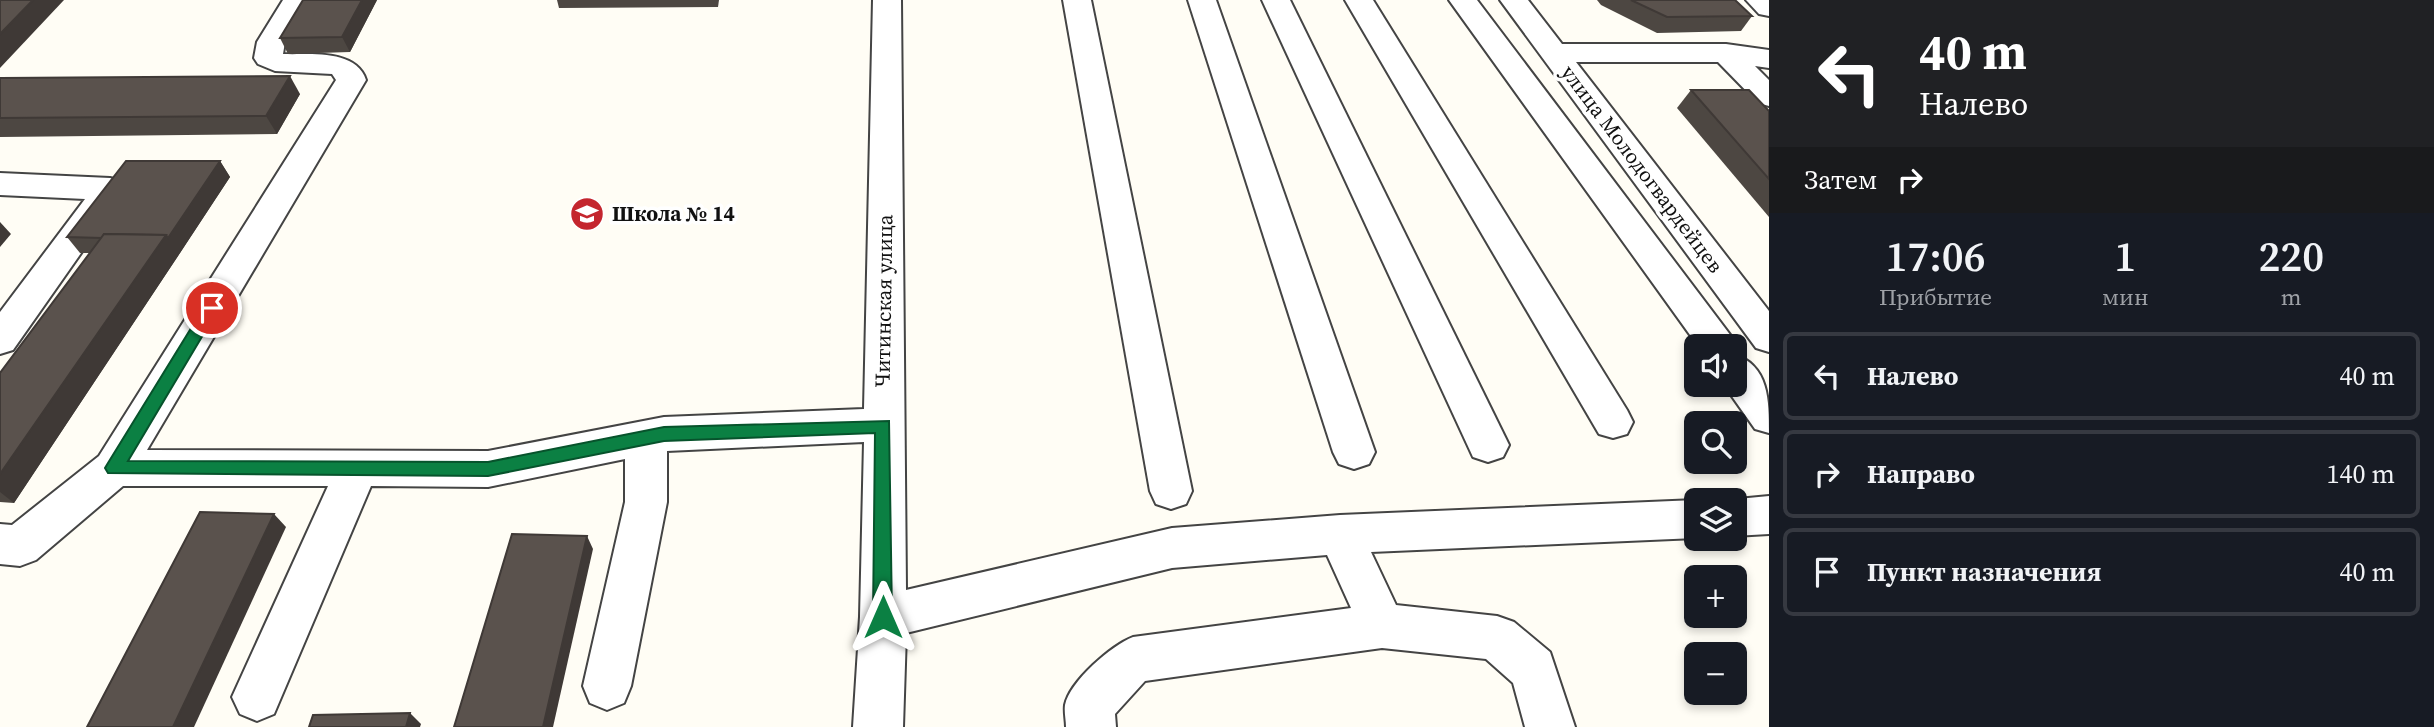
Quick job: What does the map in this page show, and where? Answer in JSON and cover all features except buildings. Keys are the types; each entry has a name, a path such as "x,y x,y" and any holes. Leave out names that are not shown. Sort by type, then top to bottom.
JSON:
{"street":[{"path":"0,544 20,546 114,468 351,80 349,73 339,66 275,62 268,58 271,42 298,0"},
{"name":"Читинская улица","path":"878,727 883,617 887,0"},
{"path":"1077,0 1171,491"},
{"path":"1202,0 1354,452"},
{"path":"1276,0 1488,445"},
{"path":"1359,0 1613,422"},
{"path":"1463,0 1709,334"},
{"name":"улица Молодогвардейцев","path":"1514,0 1769,338"},
{"path":"1760,0 1769,8"},
{"path":"1554,53 1726,53 1769,59"},
{"path":"1726,53 1769,97"},
{"path":"0,184 110,189 0,340"},
{"path":"1747,386 1769,416"},
{"path":"114,468 488,469 664,434 883,425"},
{"path":"607,686 646,502 646,438"},
{"path":"257,697 356,469"},
{"path":"1747,516 1769,515"},
{"path":"883,617 1172,548 1340,534 1684,520"},
{"path":"1340,534 1382,626"},
{"path":"1091,727 1090,705 1133,660 1382,626 1497,638 1534,669 1550,727"}],"place":[{"name":"Школа № 14","path":"587,214"}],"route":[{"path":"212,308 114,468 488,469 664,434 883,425 883,617"}]}
